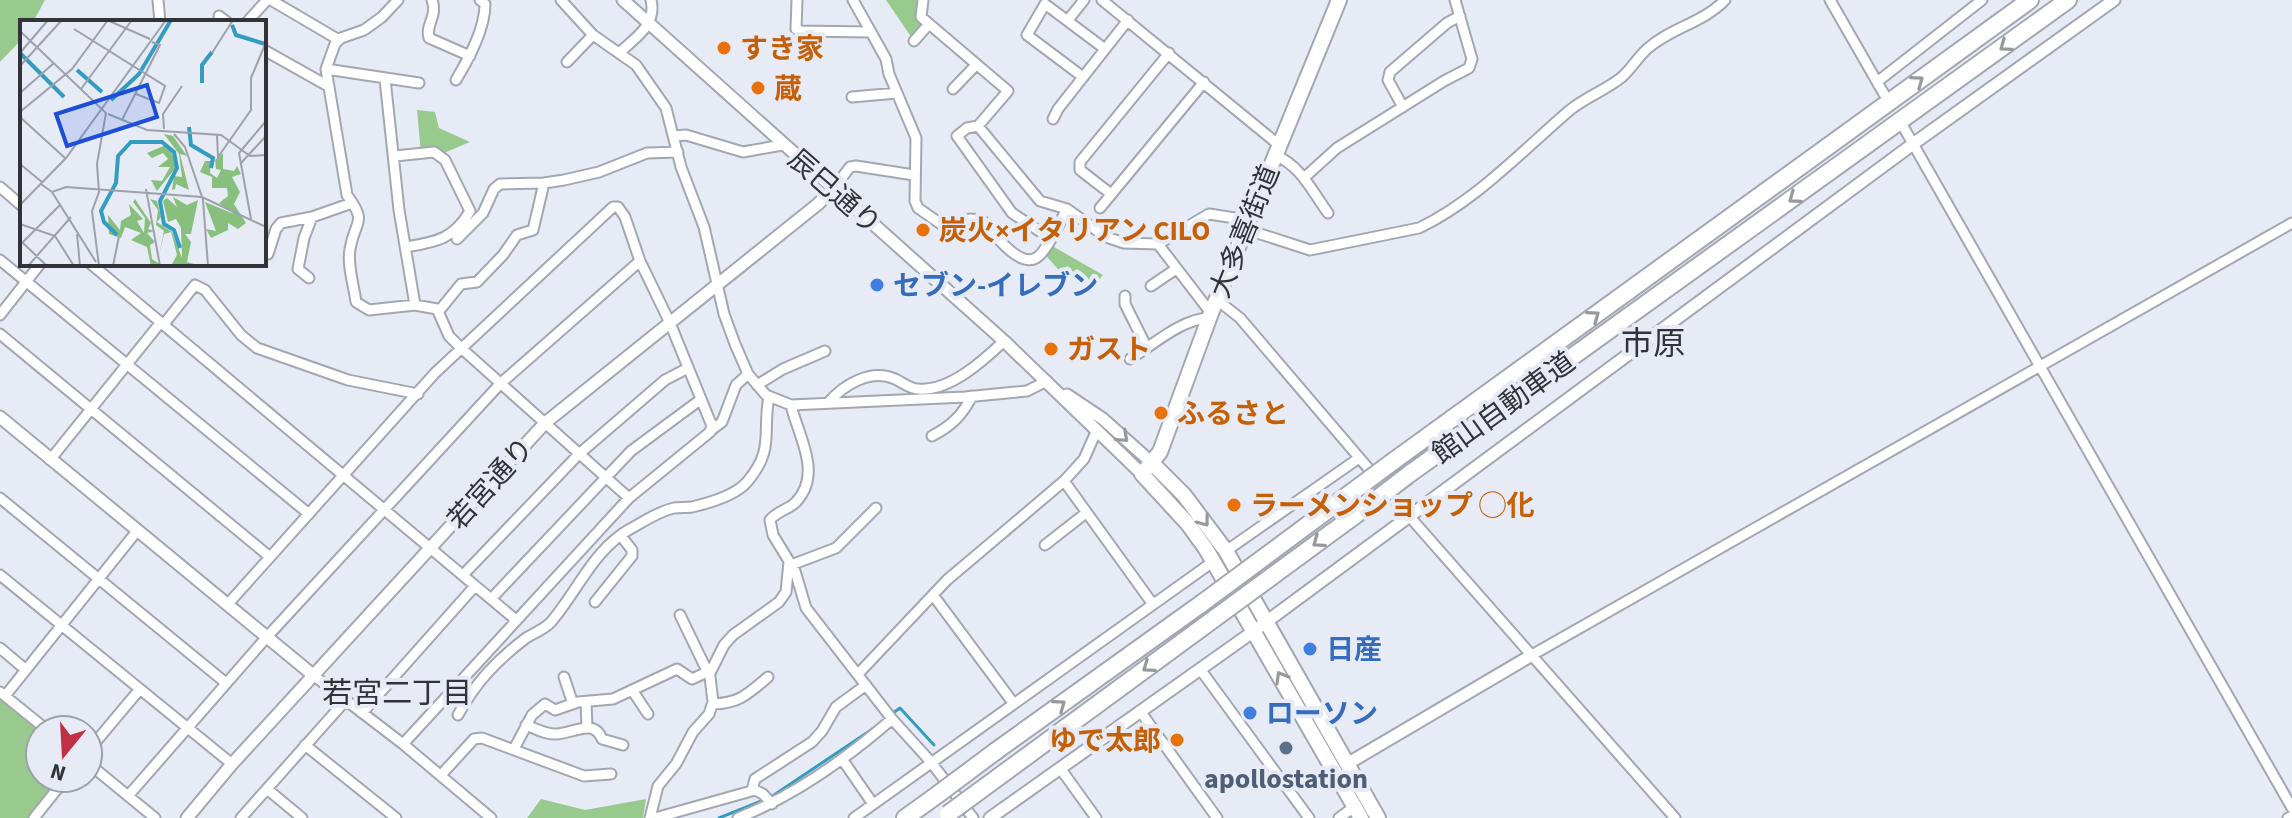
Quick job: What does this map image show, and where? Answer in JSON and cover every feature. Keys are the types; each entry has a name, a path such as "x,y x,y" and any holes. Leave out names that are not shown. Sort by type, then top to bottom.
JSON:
{"highway":[{"name":"大多喜街道","path":"1147,468 1160,452 1212,310 1339,0"},
{"name":"館山自動車道","path":"905,818 2030,0"},
{"name":"館山自動車道","path":"945,816 1408,475 2068,0"},
{"path":"1147,468 1184,495 1260,626 1358,812"},
{"path":"1260,626 1378,818"}],"street":[{"path":"158,0 160,20"},
{"path":"249,20 269,0 339,40"},
{"path":"398,0 364,30 339,40 326,69 347,195 358,210 360,219 349,251 356,302 369,310 415,305 439,311"},
{"path":"432,0 435,15 427,32 429,38 470,56"},
{"path":"456,80 470,56 485,13 485,4 480,0"},
{"path":"561,0 593,35 636,65 666,108 704,227 724,314 748,374 769,396 791,405 972,396 1027,391 1047,381"},
{"name":"辰巳通り","path":"623,0 1004,341 1096,432 1147,468"},
{"path":"619,53 650,24 651,0"},
{"path":"797,0 796,29 869,32"},
{"path":"853,0 886,59 889,74 916,138 914,175 918,208 948,229 970,219 982,220 1006,248 1029,259 1037,257 1067,209"},
{"path":"923,0 920,12 929,24 1008,91 978,126 967,128 957,136 1012,213 1050,238"},
{"path":"1068,20 1084,0"},
{"path":"1102,0 1243,117 1305,177 1328,213"},
{"path":"1305,177 1337,148 1471,65 1472,59 1455,0"},
{"path":"978,126 1040,201 1067,209 1106,237 1124,243 1158,244 1209,214 1310,250 1419,228 1433,221 1491,179 1574,107 1623,76 1647,49 1668,34 1695,22 1725,0"},
{"path":"1830,0 1884,94"},
{"path":"1877,82 1982,0"},
{"path":"990,818 1260,626 1913,144 2114,0"},
{"path":"1083,77 1027,35 1045,4 1105,49"},
{"path":"1403,107 1388,80 1390,72 1447,23 1460,16"},
{"path":"1053,119 1128,20"},
{"path":"914,41 929,24"},
{"path":"567,62 593,35"},
{"path":"266,51 328,86"},
{"path":"1111,194 1080,170 1080,162 1169,53"},
{"path":"953,89 976,65"},
{"path":"326,69 419,83"},
{"path":"385,79 399,210 415,305"},
{"path":"1100,208 1204,82"},
{"path":"852,97 897,93"},
{"path":"1904,128 2292,808"},
{"path":"674,136 686,135 743,152 782,145"},
{"path":"395,156 434,152 439,155 445,160 470,211 442,241 406,247"},
{"path":"457,239 483,213 494,189 500,184 544,183 599,172 647,153 678,152"},
{"path":"833,189 850,167 914,175"},
{"path":"439,311 461,284 477,282 517,235 533,230 544,183"},
{"path":"0,187 20,204"},
{"name":"若宮通り","path":"187,818 232,764 545,423 833,189"},
{"path":"266,254 281,223 312,217 352,203"},
{"path":"227,605 461,348 613,207 621,209 625,217 640,261 670,323 712,426 710,431"},
{"path":"309,278 298,269 312,217"},
{"path":"1347,764 1532,655 2292,223"},
{"path":"1158,244 1212,310 1240,318 1409,516 1675,818"},
{"path":"0,260 309,514"},
{"path":"128,796 266,638 500,384 640,261"},
{"path":"0,315 38,266"},
{"path":"93,266 516,620"},
{"path":"1151,286 1176,269"},
{"path":"50,460 195,285 205,290 241,335 257,348 348,380 418,394"},
{"path":"1125,296 1125,304 1147,348"},
{"path":"1130,359 1212,310"},
{"path":"439,311 449,336 461,348 629,498"},
{"path":"0,334 270,557"},
{"path":"828,403 838,391 857,380 875,375 886,375 918,390 946,383 978,366 1004,341"},
{"path":"757,385 783,369 825,351"},
{"path":"463,575 579,454 665,380 688,368"},
{"path":"403,744 629,498 722,422 736,385 748,374"},
{"name":"辰巳通り","path":"1047,381 1103,419 1147,468"},
{"path":"458,715 471,690 485,673 528,637 549,624 579,582 621,536 664,512 703,503 745,484 766,454 764,418 769,396"},
{"path":"932,436 951,425 965,410 972,396"},
{"path":"491,599 631,451 700,400"},
{"path":"791,405 795,425 810,459 807,477 795,503 774,514 770,526 790,563 806,608 973,818"},
{"path":"0,417 266,638 403,744 491,818"},
{"path":"858,674 947,580 1064,481 1084,459 1096,432"},
{"path":"854,818 1359,458"},
{"path":"1064,481 1152,603"},
{"path":"0,498 226,683"},
{"path":"790,563 836,548 876,508"},
{"path":"1045,545 1086,513"},
{"path":"27,714 2,694 26,670 137,531"},
{"path":"595,602 632,556 632,550 621,536"},
{"path":"514,749 526,725 539,707 545,704 555,710 573,704 603,701 677,669 692,679 708,674 733,635 779,602 786,592 790,563"},
{"path":"0,575 232,764"},
{"path":"362,713 475,586"},
{"path":"933,595 1014,704"},
{"path":"680,615 708,674 713,704 676,764 658,786 653,818 752,790 763,794 772,804"},
{"path":"0,648 26,670"},
{"path":"1200,669 1309,818"},
{"path":"564,677 573,704"},
{"path":"713,704 732,703 748,695 768,677"},
{"path":"752,790 755,779 812,742 836,707 866,685"},
{"path":"104,732 140,689"},
{"path":"632,690 648,714"},
{"path":"241,818 346,700"},
{"path":"586,702 587,727"},
{"path":"1140,711 1217,818"},
{"path":"738,818 772,804 842,759 892,719"},
{"path":"526,725 556,735 587,727 599,731 602,739 623,745"},
{"path":"441,775 474,739 482,738 584,776 611,774"},
{"path":"305,745 396,818"},
{"path":"842,759 873,804"},
{"path":"1060,768 1096,818"},
{"path":"104,776 155,818"},
{"path":"267,789 302,818"},
{"path":"34,818 53,794"},
{"path":"1339,818 1358,812"}],"green space":[{"path":"0,0 45,0 34,20 20,20 20,41 0,62"},
{"path":"886,0 920,0 920,12 929,24 914,41"},
{"path":"417,110 435,112 439,128 470,142 439,155 421,154"},
{"path":"1047,243 1103,275 1092,288 1063,275 1042,251"},
{"path":"0,692 24,715 24,794 53,794 34,818 0,818"},
{"path":"541,799 585,810 646,799 643,818 527,818"}],"waterway":[{"path":"893,713 900,708 934,745"},
{"path":"771,797 874,728"},
{"path":"719,818 764,800"}],"place":[{"name":"すき家","path":"724,48"},
{"name":"蔵","path":"758,88"},
{"name":"炭火×イタリアン CILO","path":"923,230"},
{"name":"セブン-イレブン","path":"877,285"},
{"name":"ガスト","path":"1051,349"},
{"name":"ふるさと","path":"1161,413"},
{"name":"ラーメンショップ ◯化","path":"1234,505"},
{"name":"日産","path":"1310,649"},
{"name":"ローソン","path":"1250,713"},
{"name":"ゆで太郎","path":"1177,740"},
{"name":"apollostation","path":"1286,748"}],"district":[{"name":"市原","path":"1653,343"},
{"name":"若宮二丁目","path":"397,693"}]}
